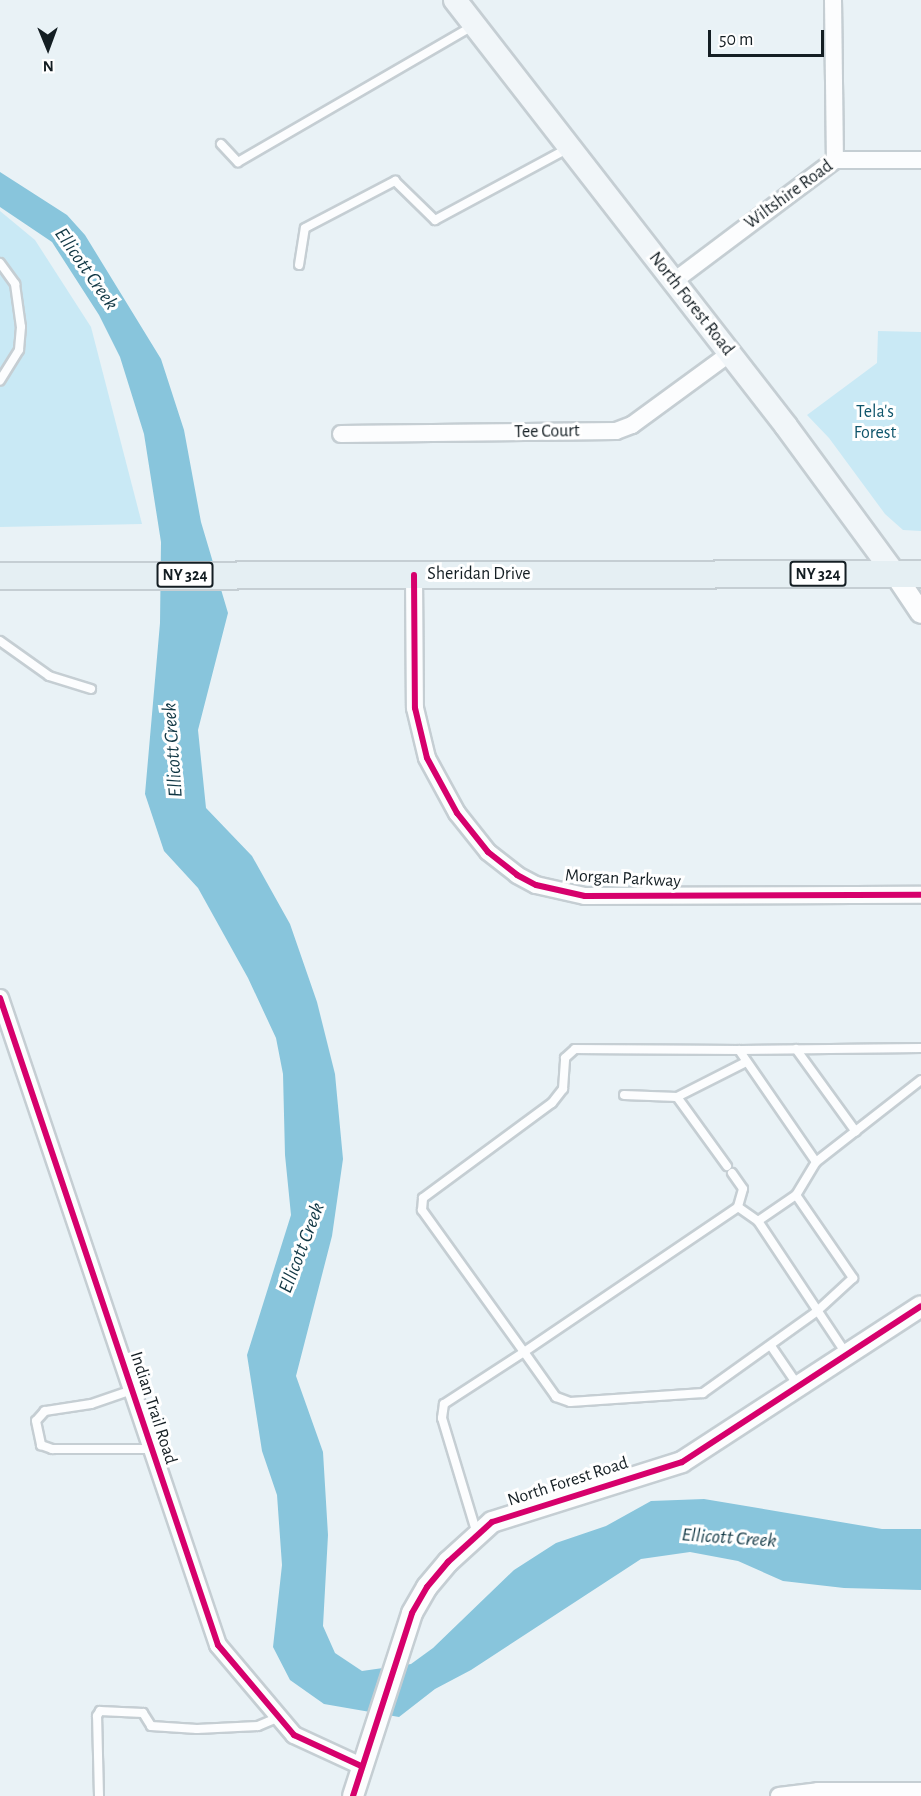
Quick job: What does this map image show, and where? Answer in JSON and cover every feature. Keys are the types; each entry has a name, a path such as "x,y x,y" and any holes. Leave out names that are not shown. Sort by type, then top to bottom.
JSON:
{"main road":[{"name":"North Forest Road","path":"455,0 674,281 894,573"},
{"name":"Sheridan Drive","path":"0,576 921,574"}],"street":[{"path":"833,0 836,160"},
{"name":"Wiltshire Road","path":"674,281 836,160 921,160"},
{"name":"Tee Court","path":"341,434 616,431 632,425 729,354"},
{"name":"North Forest Road","path":"894,573 921,613"},
{"name":"Morgan Parkway","path":"414,575 415,708 427,758 457,813 488,852 517,875 536,885 585,896 921,895"},
{"name":"Indian Trail Road","path":"0,998 218,1645 294,1735 361,1766"},
{"name":"North Forest Road","path":"353,1796 361,1766 380,1716 401,1641 427,1587 477,1534 492,1522 682,1462 921,1306"},
{"path":"779,1796 818,1791 921,1791"}],"lane":[{"path":"221,144 238,162 474,25"},
{"path":"299,265 305,228 395,182 435,220 570,147"},
{"path":"0,263 15,284 21,327 19,350 0,381"},
{"path":"0,641 49,676 91,689"},
{"path":"796,1196 852,1278 816,1312 703,1393 589,1401 556,1397 422,1210 423,1198 552,1103 563,1089 565,1059 575,1049 921,1048"},
{"path":"796,1049 856,1132"},
{"path":"739,1050 744,1062 816,1162"},
{"path":"624,1095 677,1097 744,1062"},
{"path":"758,1221 796,1196 816,1162 921,1080"},
{"path":"477,1534 441,1418 444,1404 738,1207 743,1189 677,1097"},
{"path":"738,1207 758,1221 816,1312 847,1355"},
{"path":"771,1346 799,1387"},
{"path":"132,1390 91,1404 45,1410 36,1421 40,1445 52,1449 151,1449"},
{"path":"99,1796 97,1716 100,1711 142,1713 151,1726 178,1728 258,1726 279,1717"}],"green space":[{"path":"0,211 35,240 91,327 142,524 0,527"},
{"name":"Tela's Forest","path":"878,331 921,332 921,531 903,530 885,514 829,438 807,415 877,363"}],"water":[{"name":"Ellicott Creek","path":"0,172 67,215 85,235 161,359 184,430 201,522 228,613 198,730 206,808 252,856 290,924 317,1002 335,1074 343,1159 332,1236 296,1376 323,1452 328,1535 323,1626 335,1653 362,1671 411,1664 433,1648 514,1570 556,1543 606,1526 651,1501 704,1499 882,1529 921,1529 921,1590 844,1588 783,1581 738,1561 690,1552 641,1559 471,1670 435,1689 399,1717 324,1704 290,1680 273,1647 282,1565 277,1495 262,1451 247,1355 291,1215 285,1155 283,1074 276,1038 248,978 198,888 164,851 145,794 160,623 161,542 144,434 120,357 99,315 52,242 0,207"}],"cycle path":[{"path":"414,575 415,708 427,758 457,813 488,852 517,875 536,885 585,896 921,895"},
{"path":"0,998 218,1645 294,1735 361,1766"},
{"path":"353,1796 412,1613 427,1587 448,1562 492,1522 682,1462 921,1306"}]}
